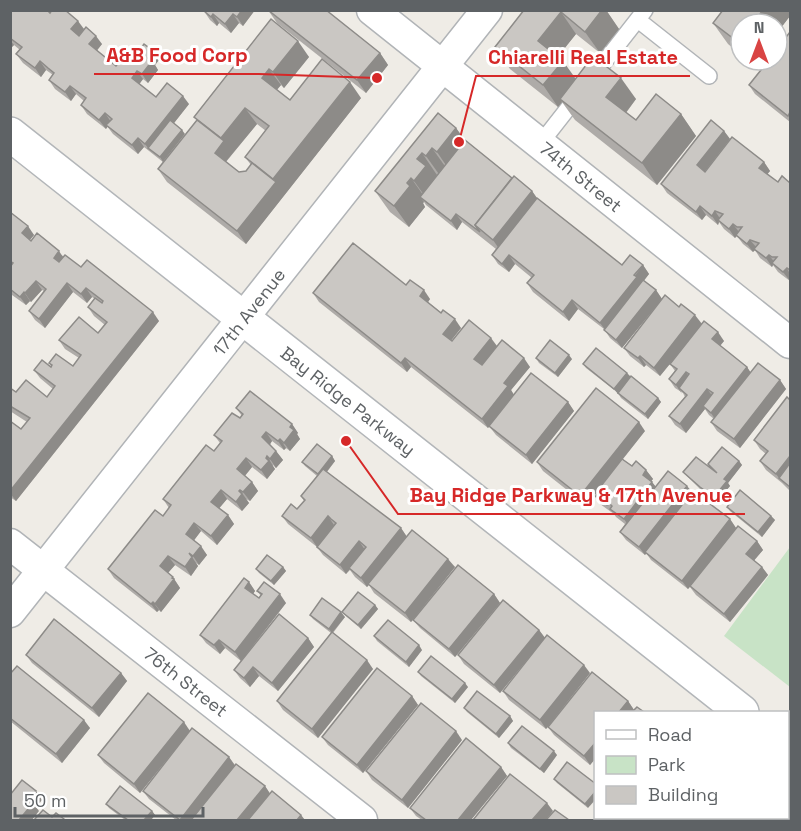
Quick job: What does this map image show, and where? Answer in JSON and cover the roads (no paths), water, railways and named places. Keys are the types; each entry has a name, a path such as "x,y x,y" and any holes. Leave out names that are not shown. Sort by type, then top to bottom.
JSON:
{"main road":[{"name":"Bay Ridge Parkway","path":"10,134 741,711"}],"street":[{"name":"74th Street","path":"372,10 790,344"},
{"name":"17th Avenue","path":"10,612 487,10"},
{"name":"76th Street","path":"10,544 362,820"}],"lane":[{"path":"540,144 642,15 708,76"}],"place":[{"name":"A&B Food Corp","path":"377,78"},
{"name":"Chiarelli Real Estate","path":"459,142"},
{"name":"Bay Ridge Parkway & 17th Avenue","path":"346,441"}]}
